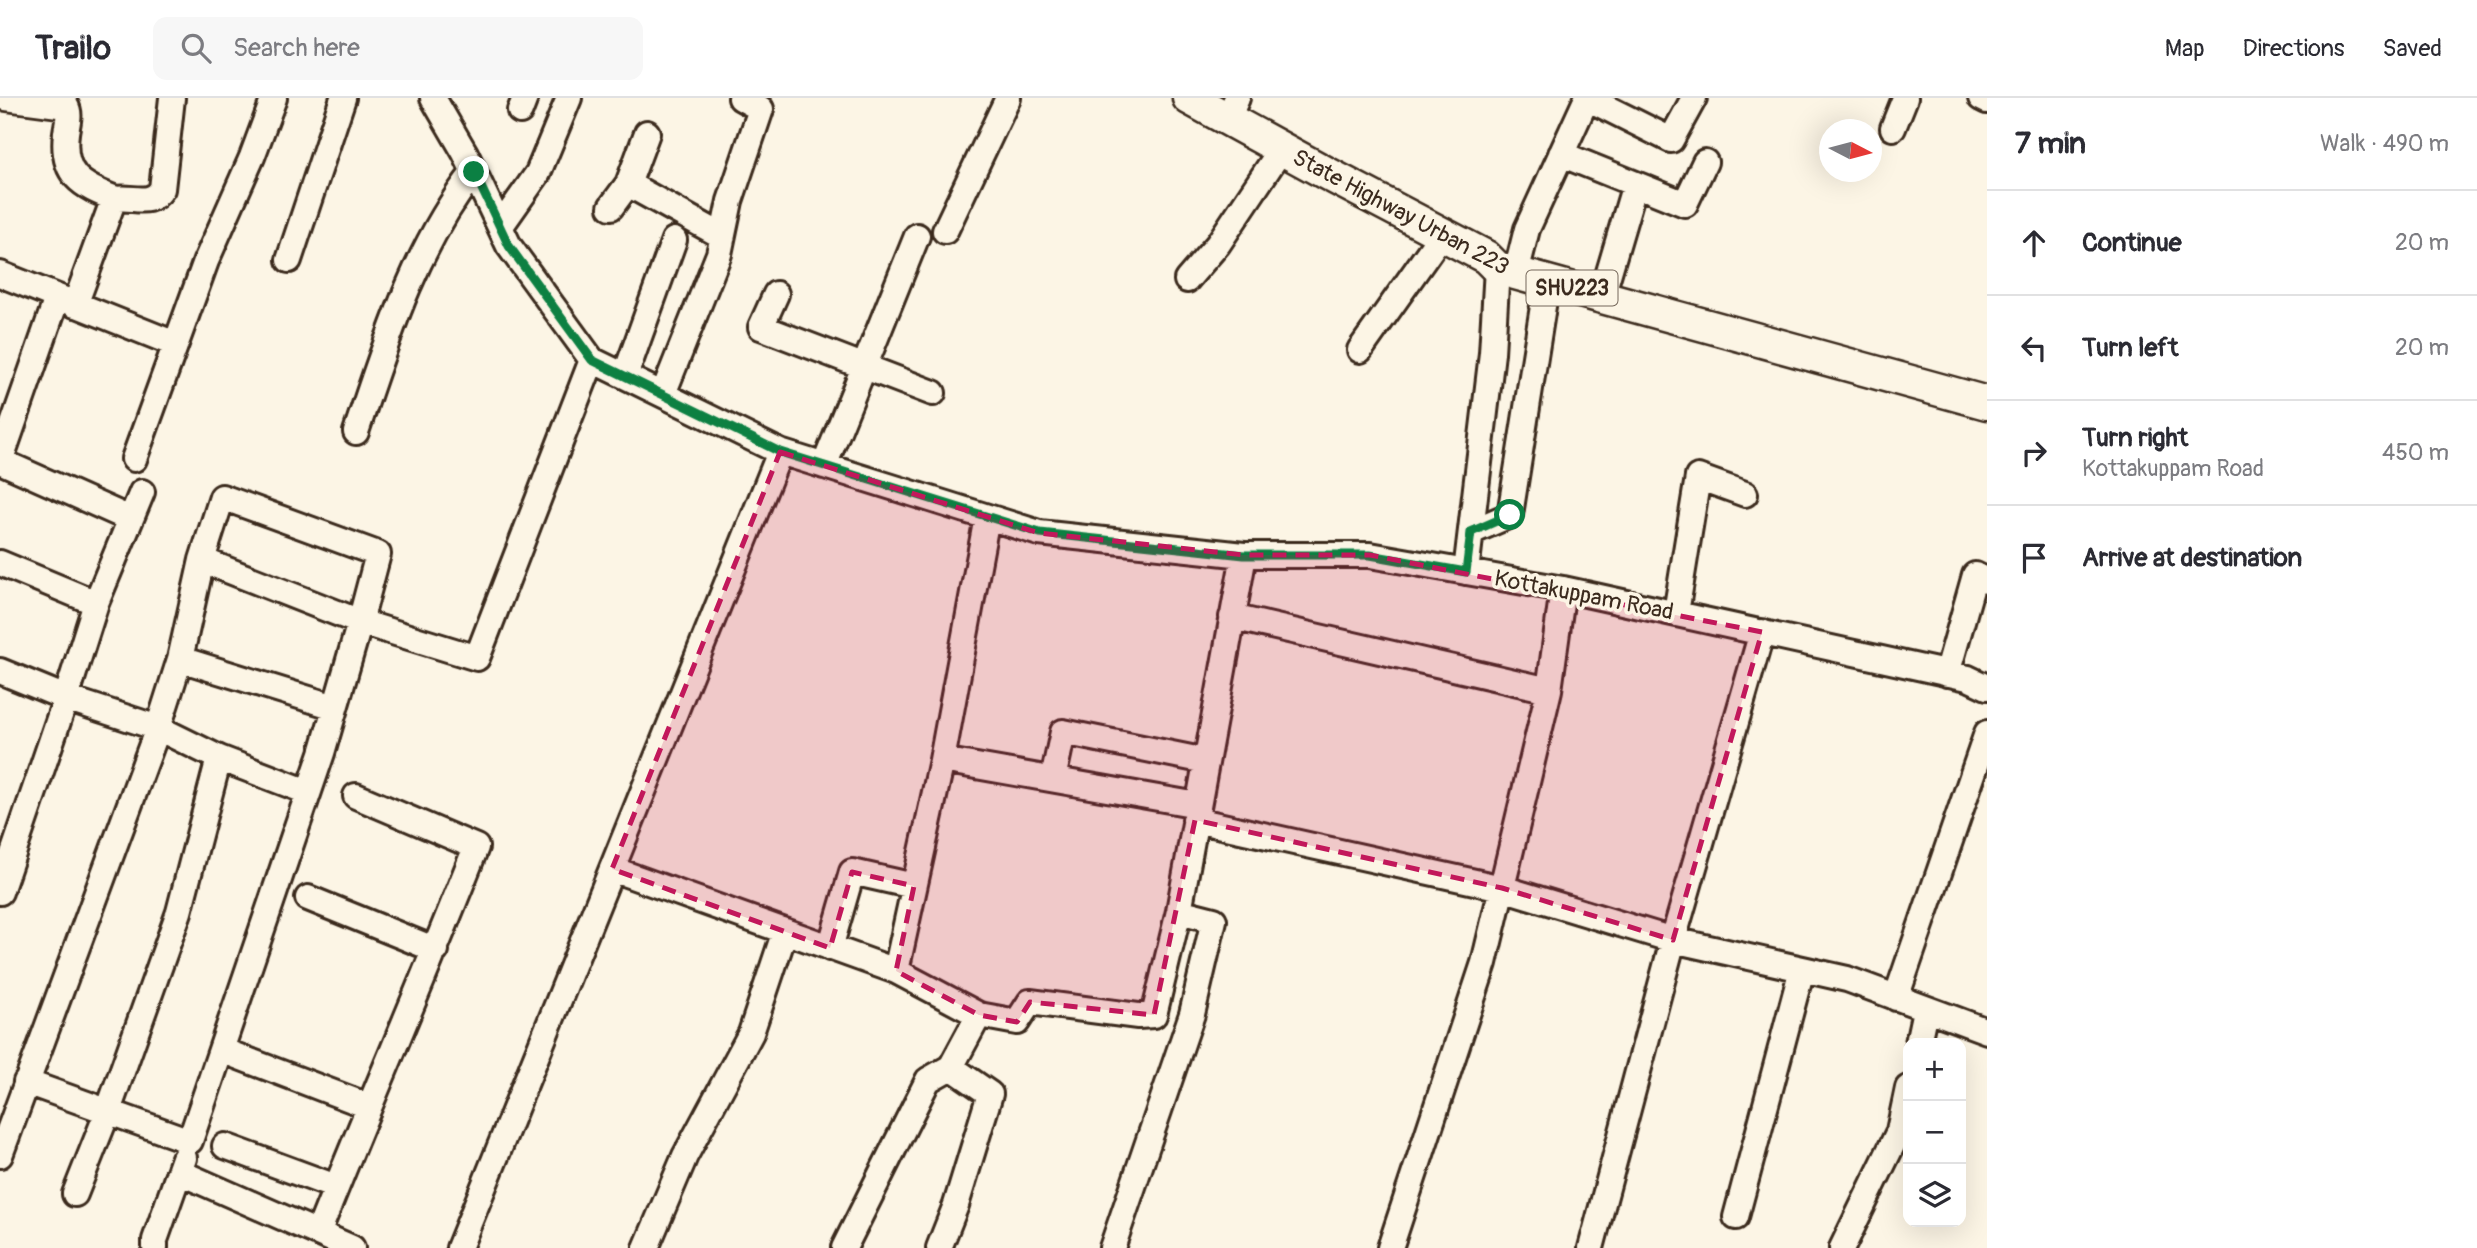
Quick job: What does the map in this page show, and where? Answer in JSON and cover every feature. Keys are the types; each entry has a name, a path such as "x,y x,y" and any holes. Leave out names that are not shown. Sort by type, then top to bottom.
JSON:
{"main road":[{"name":"State Highway Urban 223","path":"1189,98 1232,108 1282,148 1507,270 1987,403"}],"street":[{"path":"6,98 66,106 69,111 65,142 67,158 81,184 116,199 149,201 157,197 162,190 173,98"},
{"path":"134,458 206,261 252,157 274,98"},
{"path":"289,260 343,98"},
{"name":"Kottakuppam Road","path":"433,98 474,172 509,246 592,360 780,452 1040,533 1244,555 1370,555 1563,589 1676,613 1968,678 1987,687"},
{"path":"500,227 538,173 569,98"},
{"path":"663,394 719,254 730,201 761,109 741,98"},
{"path":"944,231 1008,98"},
{"path":"1466,572 1492,353 1507,270 1587,98 1671,140 1694,98"},
{"path":"1893,128 1905,98"},
{"path":"1980,98 1987,101"},
{"path":"611,207 628,184 647,134"},
{"path":"1187,280 1218,244 1282,148"},
{"path":"1561,154 1685,204 1705,162"},
{"path":"356,432 389,333 411,283 456,195 474,172"},
{"path":"628,184 722,236"},
{"path":"1602,296 1635,184"},
{"path":"0,454 66,302 111,204 116,199"},
{"path":"1360,350 1442,234"},
{"path":"824,466 917,236"},
{"path":"625,376 674,240"},
{"path":"0,274 175,344"},
{"path":"1471,532 1510,515 1547,281"},
{"path":"776,294 761,327 933,393"},
{"path":"202,560 360,622 477,658 592,360"},
{"path":"459,1248 780,452"},
{"path":"0,461 130,519"},
{"path":"1676,613 1698,477 1745,494"},
{"path":"0,892 96,603 142,492"},
{"path":"0,1155 158,728 180,659 202,560 222,497 377,554 360,622 308,792 155,1240 155,1248"},
{"path":"896,971 942,760 987,517"},
{"path":"612,869 896,971 979,1015 1017,1021 1030,1002 1138,1016 1154,1015 1179,911 1244,555"},
{"path":"0,563 96,603"},
{"path":"1947,674 1975,575 1987,581"},
{"path":"1390,1248 1484,963 1549,690 1563,589"},
{"path":"1232,617 1549,690"},
{"path":"1591,1248 1673,940 1762,632"},
{"path":"180,659 335,707"},
{"path":"0,671 66,698 158,728 219,758 308,792"},
{"path":"1053,779 1063,732 1206,761"},
{"path":"1896,998 1987,733"},
{"path":"75,1194 108,1111 178,912 219,758"},
{"path":"942,760 1053,779 1502,888 1673,940 1847,979 1987,1031"},
{"path":"318,1233 476,847 356,796"},
{"path":"830,947 852,872 914,886"},
{"path":"308,898 436,950"},
{"path":"1112,1248 1192,1014 1214,920 1179,911"},
{"path":"646,1248 685,1156 751,1033 785,931"},
{"path":"1736,1217 1802,969"},
{"path":"1919,1038 1925,1010"},
{"path":"844,1248 928,1080 951,1067 979,1015"},
{"path":"221,1050 368,1106"},
{"path":"939,1248 956,1205 990,1094 951,1067"},
{"path":"26,1082 190,1141"},
{"path":"1842,1248 1899,1131 1905,1101"},
{"path":"225,1146 336,1186"},
{"path":"179,1172 352,1248"}],"highlighted area":[{"path":"780,452 1039,533 1244,555 1370,555 1762,632 1673,940 1502,888 1195,820 1154,1015 1030,1002 1017,1022 979,1015 896,971 914,886 852,872 830,948 612,869"}],"route":[{"path":"474,172 509,246 592,360 780,452 1040,533 1244,555 1370,555 1466,572 1471,532 1510,515"}]}
